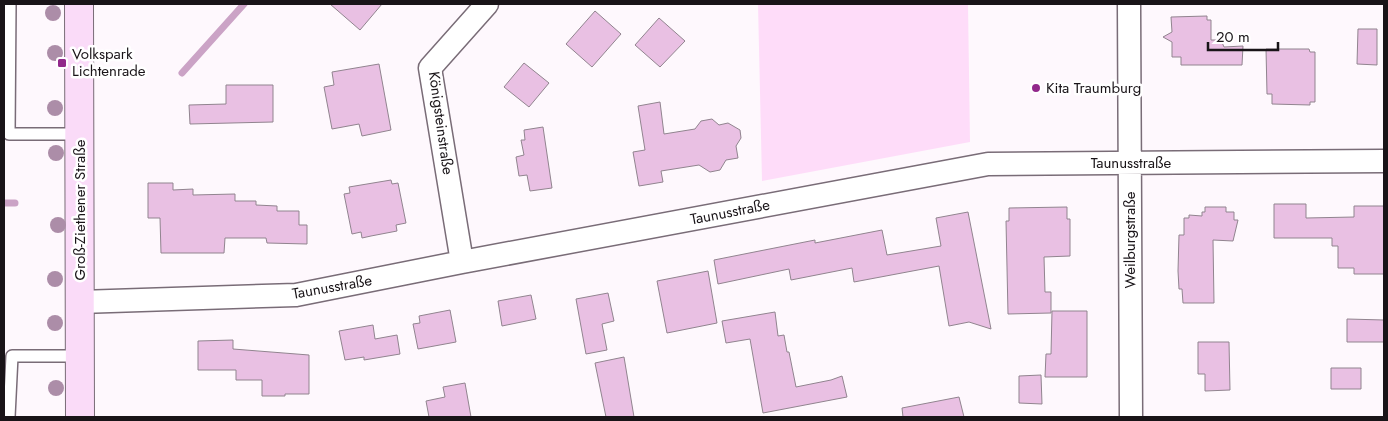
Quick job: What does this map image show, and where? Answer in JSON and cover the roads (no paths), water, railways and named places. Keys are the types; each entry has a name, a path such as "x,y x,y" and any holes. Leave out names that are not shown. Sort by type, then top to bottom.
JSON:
{"street":[{"name":"Groß-Ziethener Straße","path":"79,4 80,417"},
{"name":"Königsteinstraße","path":"462,262 430,68 486,4"},
{"name":"Weilburgstraße","path":"1129,4 1131,417"},
{"name":"Taunusstraße","path":"80,302 296,295 462,262 988,164 1384,161"}],"lane":[{"path":"10,4 9,134 79,134"},
{"path":"9,417 12,356 80,356"}],"waterway":[{"path":"182,73 244,4"},
{"path":"4,203 15,203"}],"place":[{"name":"Volkspark Lichtenrade","path":"62,63"},
{"name":"Kita Traumburg","path":"1036,88"}]}
